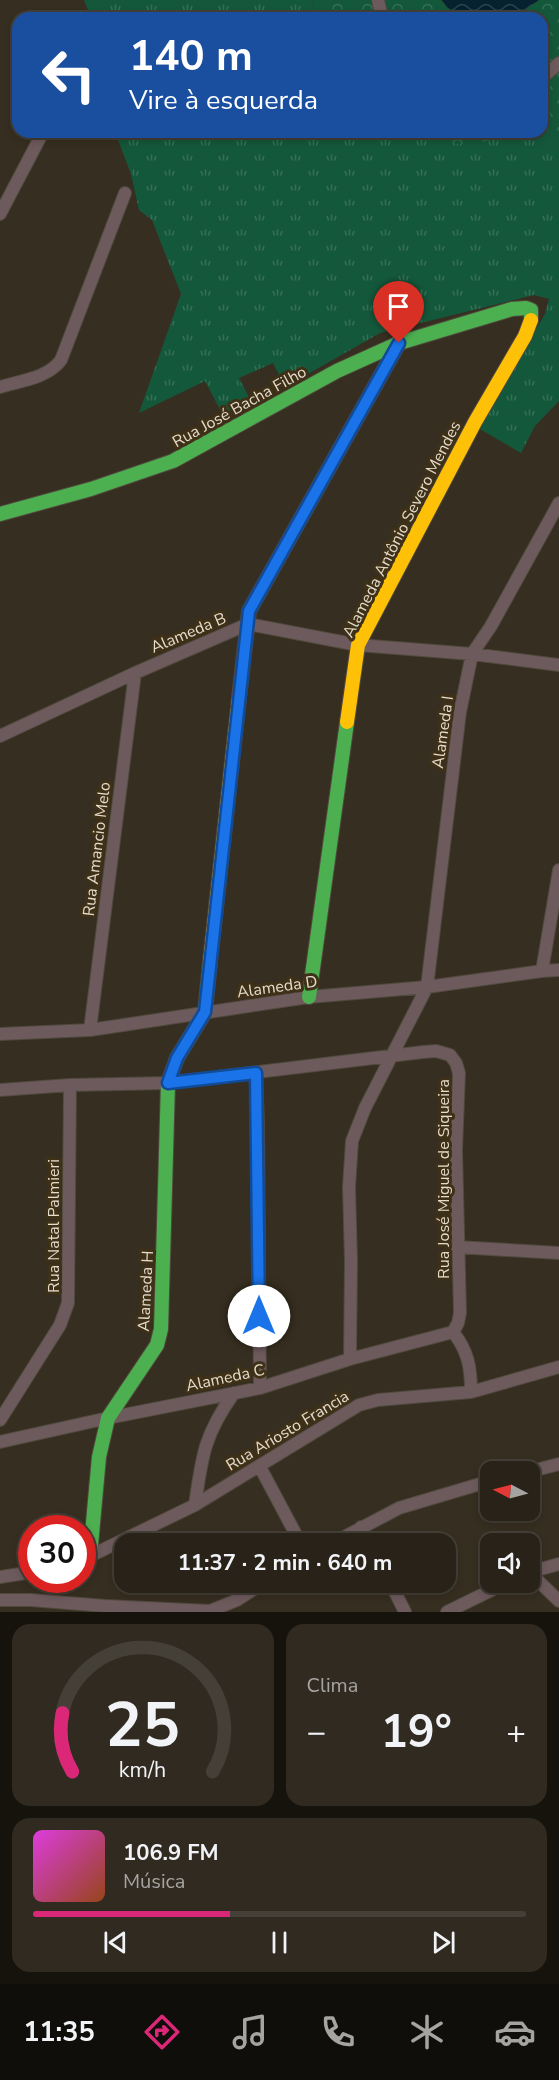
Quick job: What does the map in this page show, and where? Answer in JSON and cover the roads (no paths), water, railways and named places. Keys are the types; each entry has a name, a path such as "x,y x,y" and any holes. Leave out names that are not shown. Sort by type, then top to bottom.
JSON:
{"street":[{"path":"0,214 40,138"},
{"path":"0,387 46,373 61,360 125,193"},
{"name":"Alameda Antônio Severo Mendes","path":"309,997 358,645 475,422 525,336 532,314 528,308 520,308 489,314"},
{"name":"Rua José Bacha Filho","path":"0,514 156,468 184,456 337,371 399,343 489,314"},
{"path":"205,1012 248,614 399,343"},
{"name":"Alameda I","path":"350,1359 350,1151 365,1108 427,987 460,712 472,654 559,503"},
{"name":"Alameda B","path":"0,736 135,673 248,624 358,645 559,664"},
{"name":"Rua Amancio Melo","path":"90,1030 135,673"},
{"path":"542,971 559,870"},
{"name":"Alameda D","path":"0,1034 90,1030 309,997 427,987 559,970"},
{"name":"Alameda H","path":"91,1515 99,1456 108,1418 157,1346 161,1329 168,1083 177,1058 205,1012"},
{"name":"Rua José Miguel de Siqueira","path":"393,1056 440,1052 450,1055 459,1073 456,1150 460,1313 453,1332"},
{"path":"0,1090 70,1085 168,1083 393,1056"},
{"path":"256,1073 260,1388"},
{"name":"Rua Natal Palmieri","path":"0,1420 60,1325 68,1303 70,1085"},
{"path":"457,1247 559,1253"},
{"path":"453,1332 470,1360 471,1392"},
{"name":"Alameda C","path":"0,1442 260,1388 350,1359 453,1332"},
{"name":"Rua Ariosto Francia","path":"96,1553 195,1505 367,1402 471,1392 559,1367"},
{"path":"195,1505 202,1457 209,1434 234,1393"},
{"path":"540,1469 559,1464"},
{"path":"260,1467 295,1533"},
{"path":"351,1533 387,1514 415,1503 480,1484"},
{"path":"362,1527 365,1533"},
{"path":"540,1570 559,1564"},
{"path":"0,1577 18,1574"},
{"path":"540,1583 559,1601"},
{"path":"0,1600 210,1611 248,1593"},
{"path":"396,1593 405,1612"},
{"path":"447,1612 486,1593"},
{"path":"0,1606 5,1612"}],"water":[{"path":"442,0 539,0 524,12 454,12"}]}
